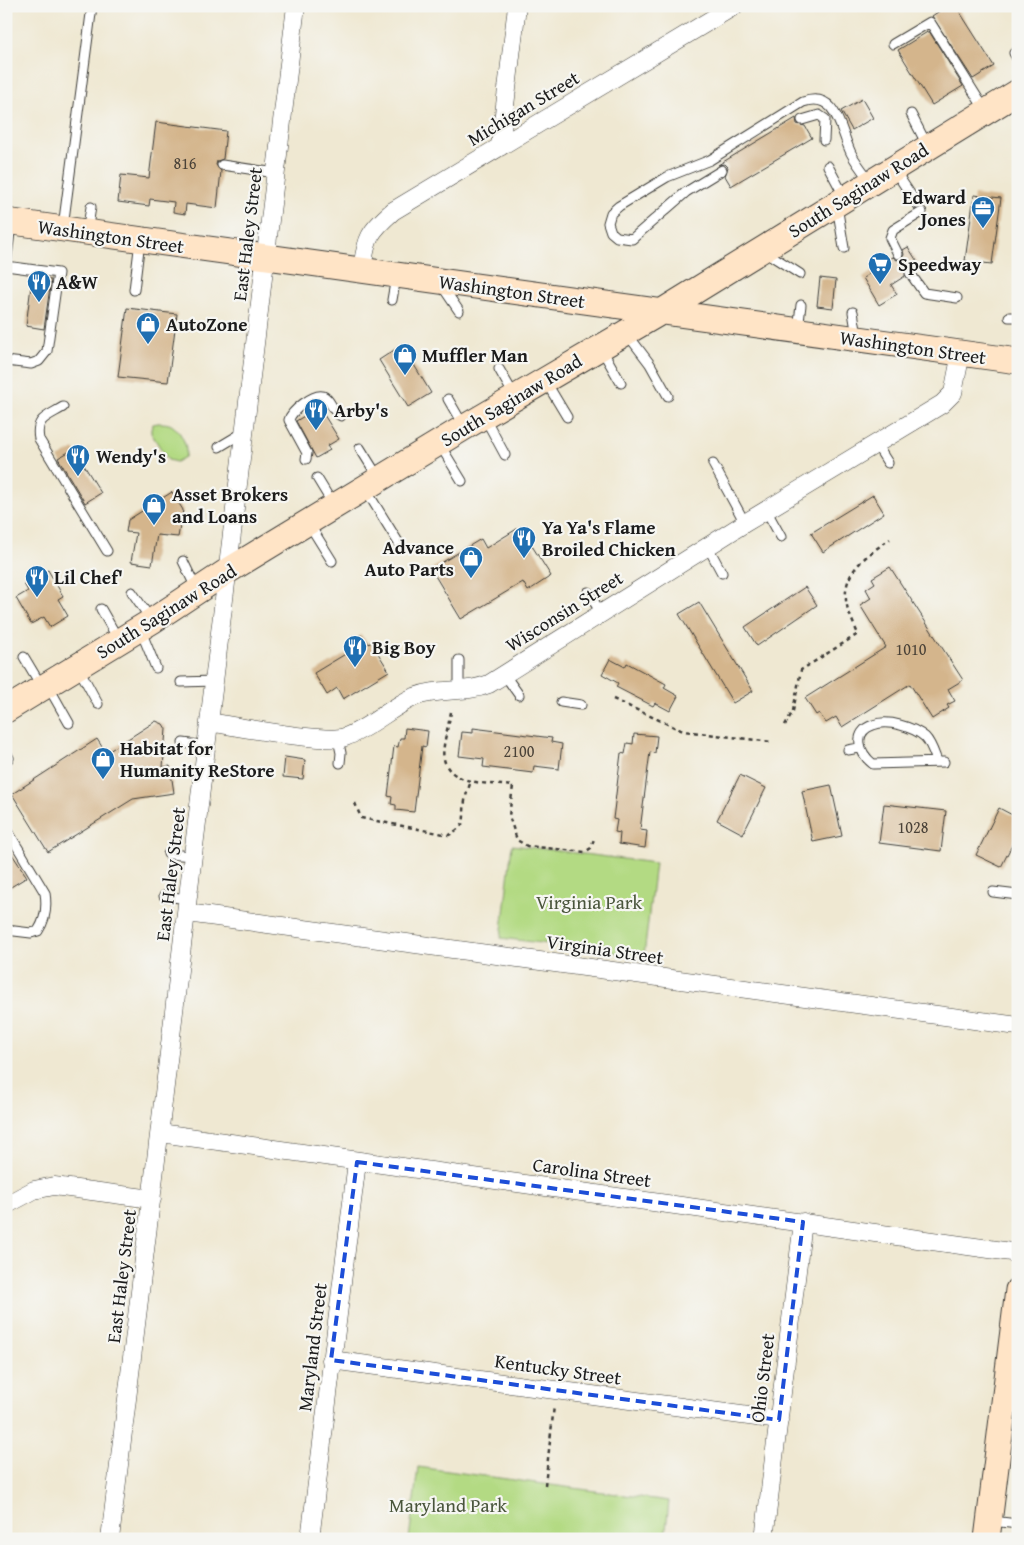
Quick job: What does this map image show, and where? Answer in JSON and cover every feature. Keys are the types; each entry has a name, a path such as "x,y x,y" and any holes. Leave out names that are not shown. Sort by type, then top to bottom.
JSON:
{"street":[{"name":"East Haley Street","path":"110,1539 296,6"},
{"path":"500,147 517,6"},
{"name":"Michigan Street","path":"362,270 365,243 375,227 393,211 734,6"},
{"name":"South Saginaw Road","path":"6,710 146,625 226,572 309,524 474,421 661,312 1017,93"},
{"name":"Washington Street","path":"9,221 1018,361"},
{"name":"Wisconsin Street","path":"210,722 338,739 359,731 414,698 436,691 476,690 766,510 942,404 953,393 961,353"},
{"name":"Virginia Street","path":"187,906 1018,1026"},
{"name":"Carolina Street","path":"160,1133 1018,1253"},
{"name":"Maryland Street","path":"310,1539 357,1162"},
{"path":"6,1205 34,1190 54,1186 152,1199"},
{"name":"Ohio Street","path":"764,1539 803,1222"},
{"path":"988,1530 1014,1353 1018,1290"},
{"name":"Kentucky Street","path":"331,1360 779,1420"}],"lane":[{"path":"75,230 92,6"},
{"path":"893,44 930,22 986,112"},
{"path":"722,170 686,192 632,238 617,237 611,232 608,223 611,213 619,206 667,178 710,160 802,102 813,98 824,101 831,107 852,154 871,182"},
{"path":"911,114 928,147"},
{"path":"802,120 819,115 825,120 824,140"},
{"path":"222,165 276,173"},
{"path":"828,166 841,201 844,248"},
{"path":"894,168 919,208 893,230 890,238 898,254"},
{"path":"75,230 91,207"},
{"path":"6,361 31,364 39,361 47,351 58,274 6,265 9,221"},
{"path":"134,290 140,240"},
{"path":"762,249 800,274"},
{"path":"910,273 924,294 957,298"},
{"path":"392,300 396,274"},
{"path":"438,280 459,311"},
{"path":"798,331 801,305"},
{"path":"853,312 857,339"},
{"path":"626,332 650,364 668,396"},
{"path":"601,347 622,384"},
{"path":"499,370 516,397"},
{"path":"545,380 568,416"},
{"path":"306,459 307,452 290,420 293,410 317,396 322,396 335,413 341,416"},
{"path":"448,399 474,421 505,455"},
{"path":"63,407 40,420 37,428 39,439 107,551"},
{"path":"219,446 244,432"},
{"path":"439,443 462,482"},
{"path":"876,444 888,462"},
{"path":"360,448 372,484 400,545"},
{"path":"713,464 745,523"},
{"path":"318,478 334,508"},
{"path":"766,510 780,538"},
{"path":"309,524 332,561"},
{"path":"708,547 722,574"},
{"path":"184,561 198,592"},
{"path":"132,592 146,625 156,668"},
{"path":"588,592 601,613"},
{"path":"100,609 120,641"},
{"path":"24,657 69,723"},
{"path":"459,660 459,690"},
{"path":"78,667 98,704"},
{"path":"504,674 520,695"},
{"path":"181,682 214,680"},
{"path":"561,702 581,705"},
{"path":"885,723 915,730 926,738 941,762 873,764 864,758 859,748 864,731 873,725 885,723"},
{"path":"338,739 341,753 340,763"},
{"path":"183,743 206,746"},
{"path":"848,750 859,748"},
{"path":"6,828 45,893 47,903 46,913 38,931 32,933 6,930"},
{"path":"168,854 193,856"},
{"path":"993,892 1018,895"},
{"path":"164,896 187,906"},
{"path":"988,1530 1018,1524"}],"path":[{"path":"784,725 793,711 802,670 858,634 846,600 850,576 862,559 890,539"},
{"path":"613,699 683,732 772,742"},
{"path":"451,712 443,758 450,772 471,781 512,786 509,816 517,840 527,846 585,852 591,848 594,839"},
{"path":"355,803 361,818 449,835 461,828 465,819 465,801 471,781"},
{"path":"545,1484 556,1390"}],"highlighted area":[{"path":"357,1162 803,1222 779,1420 331,1360"}],"green space":[{"path":"165,423 177,429 184,440 185,457 176,462 168,460 151,433 153,424"},
{"name":"Virginia Park","path":"512,845 655,863 644,956 501,938"},
{"name":"Maryland Park","path":"418,1467 669,1501 665,1539 409,1539"}],"building":[{"path":"947,6 956,6 994,66 973,79 932,16"},
{"path":"929,31 963,86 932,105 898,50"},
{"path":"862,99 873,118 852,130 841,111"},
{"path":"796,118 797,124 805,126 812,138 731,186 725,176 728,167 725,164 718,165"},
{"path":"156,122 226,131 223,159 217,161 216,165 221,171 217,208 186,204 185,214 173,212 174,202 150,199 149,206 118,202 121,175 149,178"},
{"name":"Edward Jones","path":"974,195 1001,198 992,264 965,261"},
{"path":"908,247 920,266 915,270 910,267 906,268 905,276 891,285 897,294 879,305 863,278 893,257 897,260 901,259 904,255 903,250"},
{"name":"A&W","path":"32,278 51,280 44,329 26,326"},
{"path":"820,278 836,280 833,308 817,306"},
{"name":"AutoZone","path":"127,308 177,314 168,382 118,377"},
{"name":"Muffler Man","path":"402,345 431,393 408,407 379,360"},
{"path":"319,407 339,439 327,446 330,450 316,458 296,421"},
{"name":"Wendy's","path":"74,449 101,493 85,503 58,458"},
{"name":"Asset Brokers and Loans","path":"172,492 183,510 178,537 157,535 152,565 131,562 136,533 126,532 128,520"},
{"path":"873,495 884,513 823,552 811,533"},
{"path":"520,527 551,576 528,591 523,582 461,619 431,569 481,539 486,548"},
{"path":"890,567 963,680 948,689 955,701 947,705 949,708 932,719 910,684 842,727 836,717 826,723 819,713 816,715 805,698 886,647 860,605 871,598 866,589 875,583 872,578"},
{"name":"Lil Chef'","path":"48,570 63,596 58,599 68,616 50,627 44,617 31,624 16,598 28,591 24,584"},
{"path":"805,587 817,605 757,646 745,627"},
{"path":"699,602 753,691 733,703 679,614"},
{"path":"361,635 369,644 371,642 389,671 343,699 337,688 327,695 314,673 352,650 348,643"},
{"path":"610,659 625,667 627,663 666,684 664,688 678,696 670,711 655,703 653,706 616,687 618,683 602,674"},
{"name":"Habitat for Humanity ReStore","path":"156,721 163,724 166,729 163,767 170,766 174,793 133,799 48,852 12,794 97,739 106,753"},
{"path":"405,728 428,731 426,747 422,746 414,812 396,810 396,805 391,804 392,797 388,796 394,746 398,747 400,738 404,738"},
{"path":"473,728 552,738 551,742 562,744 559,769 534,766 533,773 483,767 484,759 459,756 462,732 473,733"},
{"path":"634,734 657,736 655,753 650,752 640,830 647,831 645,848 619,844 620,833 615,832 617,820 613,819 621,753 625,754 627,743 633,744"},
{"path":"285,757 305,760 303,779 283,777"},
{"path":"740,775 766,788 743,834 717,820"},
{"path":"831,785 842,836 813,842 802,791"},
{"path":"884,804 946,811 941,851 879,843"},
{"path":"999,808 1018,818 1018,833 1001,867 976,855"},
{"path":"6,845 27,877 6,890"}],"place":[{"name":"Edward Jones","path":"983,229"},
{"name":"Speedway","path":"880,285"},
{"name":"A&W","path":"39,303"},
{"name":"AutoZone","path":"148,345"},
{"name":"Muffler Man","path":"405,376"},
{"name":"Arby's","path":"316,431"},
{"name":"Wendy's","path":"78,477"},
{"name":"Asset Brokers and Loans","path":"154,526"},
{"name":"Ya Ya's Flame Broiled Chicken","path":"524,559"},
{"name":"Advance Auto Parts","path":"471,579"},
{"name":"Lil Chef'","path":"37,598"},
{"name":"Big Boy","path":"355,668"},
{"name":"Habitat for Humanity ReStore","path":"103,780"}]}
